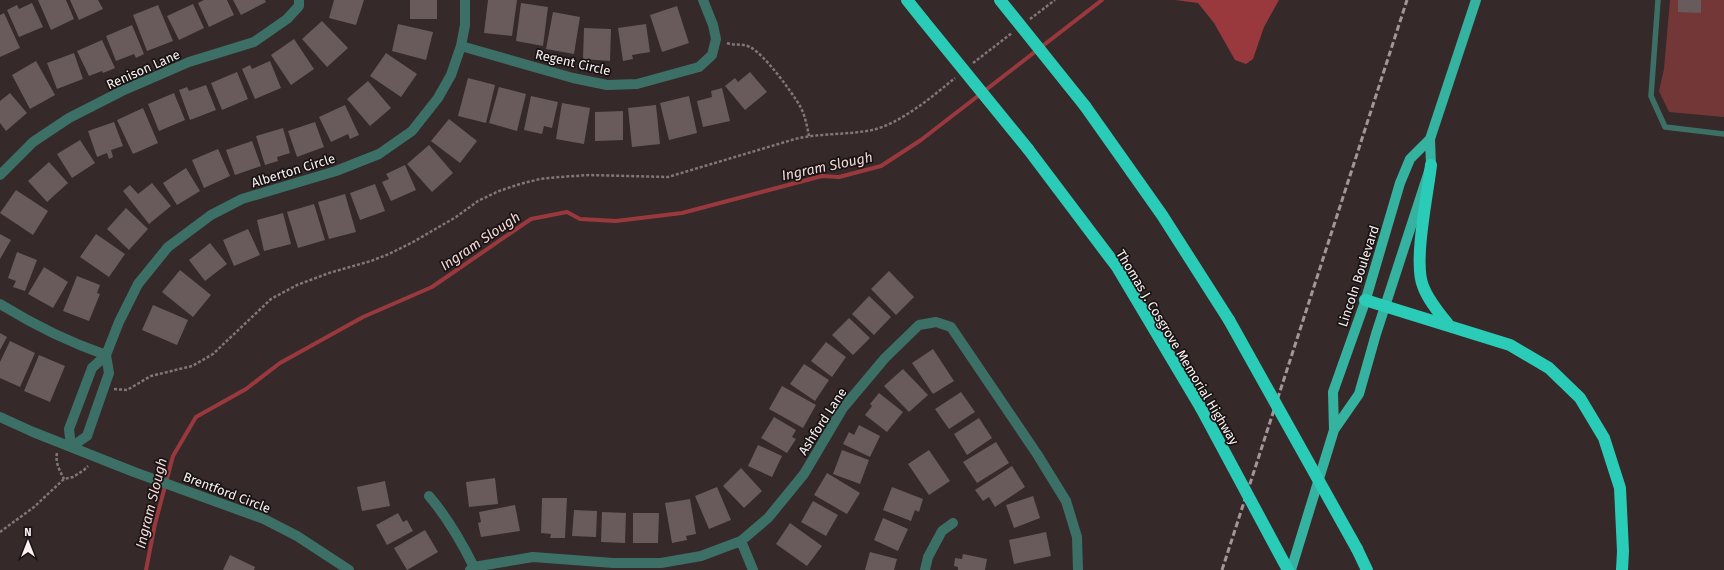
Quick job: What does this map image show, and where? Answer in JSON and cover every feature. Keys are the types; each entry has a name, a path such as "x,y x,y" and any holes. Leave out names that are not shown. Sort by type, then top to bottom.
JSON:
{"highway":[{"name":"Thomas J. Cosgrove Memorial Highway","path":"907,0 1028,149 1117,267 1201,408 1288,570"},
{"path":"1000,0 1085,106 1162,216 1229,320 1357,549 1367,570"},
{"path":"1431,165 1420,250 1419,275 1423,288 1448,324"},
{"path":"1365,300 1510,344 1549,368 1580,398 1604,438 1620,488 1623,551 1622,570"}],"main road":[{"name":"Lincoln Boulevard","path":"1291,570 1334,430 1359,394 1376,334 1431,165 1430,139 1476,0"},
{"name":"Lincoln Boulevard","path":"1334,430 1333,392 1365,300 1403,177 1410,159 1430,139"}],"street":[{"name":"Renison Lane","path":"0,174 33,142 69,118 122,91 189,62 254,42 287,19 298,6 299,0"},
{"name":"Alberton Circle","path":"71,448 69,429 92,368 106,355 119,322 138,284 168,247 211,215 242,199 336,171 379,154 412,131 438,98 451,75 461,46 465,25 465,0"},
{"path":"702,0 713,25 716,39"},
{"name":"Regent Circle","path":"461,46 573,78 607,85 637,84 699,66 712,55 716,39"},
{"path":"0,304 32,324 82,347 106,355"},
{"name":"Ashford Lane","path":"472,568 533,557 613,566 661,563 701,556 741,541 768,518 804,474 843,408 885,358 919,325 936,322 951,327 1037,454 1066,501 1077,537 1078,570"},
{"name":"Alberton Circle","path":"71,448 87,436 109,373 106,355"},
{"name":"Brentford Circle","path":"0,417 71,448 264,519 297,536 349,570"},
{"path":"429,496 448,520 472,568"},
{"path":"925,570 928,557 942,531 953,523"},
{"path":"741,541 753,570"}],"lane":[{"path":"1658,0 1651,96 1665,127 1724,134"}],"path":[{"path":"1027,22 1055,0"},
{"path":"968,68 1015,31"},
{"path":"716,39 732,45 742,44 748,46 763,57 800,107 806,120 809,136"},
{"path":"104,386 118,390 127,390 151,376 192,366 213,354 276,296 297,285 329,273 372,261 389,254 456,217 478,200 506,188 540,179 560,177 590,175 668,176 809,136 872,130 891,124 956,77"},
{"path":"59,443 56,458 64,479"},
{"path":"0,532 34,507 64,479 73,477 84,470 95,457"}],"shaded area":[{"path":"1175,0 1279,0 1264,27 1253,59 1246,64 1235,60 1214,23 1198,3"},
{"path":"1670,0 1724,0 1724,117 1669,112 1659,91 1664,69"}],"building":[{"path":"38,0 66,0 74,19 51,30"},
{"path":"70,0 98,0 103,9 79,20"},
{"path":"204,0 227,0 234,15 209,27 198,3"},
{"path":"233,0 265,0 266,2 241,15"},
{"path":"334,0 364,0 356,25 329,18"},
{"path":"410,0 437,0 437,19 410,19"},
{"path":"488,0 517,0 512,36 484,33"},
{"path":"1678,0 1701,0 1701,13 1678,12"},
{"path":"32,3 43,27 19,37 7,10 17,5 19,9"},
{"path":"521,3 548,7 543,46 516,41"},
{"path":"193,4 204,28 179,40 167,16"},
{"path":"158,5 173,41 147,51 133,15"},
{"path":"677,6 689,43 662,52 650,15"},
{"path":"553,12 580,17 574,54 546,49"},
{"path":"4,13 20,48 0,57 0,15"},
{"path":"322,21 348,48 327,67 302,39"},
{"path":"398,24 433,32 426,60 392,51"},
{"path":"646,24 650,52 632,55 633,59 623,61 618,28"},
{"path":"132,25 144,54 136,58 134,54 116,61 106,36"},
{"path":"584,28 611,29 610,61 583,59"},
{"path":"294,39 314,69 291,85 271,55"},
{"path":"102,40 115,68 103,73 102,71 89,76 77,51"},
{"path":"74,53 83,79 57,89 47,63"},
{"path":"386,53 417,74 401,97 370,76"},
{"path":"36,61 55,95 30,109 12,75"},
{"path":"270,61 281,88 255,99 242,69 250,65 252,69"},
{"path":"237,72 248,99 222,110 211,83"},
{"path":"750,72 767,92 745,110 725,86 735,78 738,82"},
{"path":"468,78 495,85 486,123 458,116"},
{"path":"368,81 391,108 370,126 347,99"},
{"path":"206,85 216,110 190,120 179,90 187,87 189,91"},
{"path":"499,87 526,94 517,131 489,123"},
{"path":"722,88 730,121 703,127 697,101 712,97 711,91"},
{"path":"10,93 27,113 6,131 0,123 0,101"},
{"path":"174,93 185,120 159,131 148,104"},
{"path":"531,96 558,102 552,128 544,126 542,134 524,130"},
{"path":"689,96 697,133 669,140 660,103"},
{"path":"562,103 590,108 584,144 556,139"},
{"path":"345,105 359,135 350,139 348,134 331,142 319,117"},
{"path":"656,105 660,144 632,147 628,108"},
{"path":"143,108 158,143 133,154 117,120"},
{"path":"623,111 623,140 595,141 595,112"},
{"path":"449,119 477,141 460,163 431,141"},
{"path":"114,122 123,146 111,150 113,157 109,159 107,153 97,157 88,131"},
{"path":"315,122 324,147 297,157 288,131"},
{"path":"283,128 290,153 277,157 278,161 265,165 256,136"},
{"path":"80,140 95,163 72,178 57,154"},
{"path":"252,141 261,166 235,175 226,150"},
{"path":"429,145 453,173 432,192 407,164"},
{"path":"218,149 230,176 204,188 192,160"},
{"path":"49,162 68,183 47,202 28,181"},
{"path":"405,165 416,190 391,201 382,182 389,179 386,174"},
{"path":"186,168 200,191 177,205 163,183"},
{"path":"152,183 171,206 149,224 123,191 130,185 138,194"},
{"path":"375,184 385,211 360,220 350,193"},
{"path":"16,190 48,211 33,235 0,213"},
{"path":"345,194 356,232 329,239 318,202"},
{"path":"314,204 325,240 298,248 287,212"},
{"path":"126,208 148,229 129,250 107,229"},
{"path":"283,213 291,244 264,251 257,220"},
{"path":"248,229 260,255 234,266 223,240"},
{"path":"0,234 11,240 0,259"},
{"path":"96,234 125,254 109,277 80,257"},
{"path":"210,243 227,264 205,281 189,260"},
{"path":"17,252 37,260 25,291 13,287 16,281 8,278"},
{"path":"44,267 68,282 53,308 28,294"},
{"path":"180,270 211,295 193,317 162,292"},
{"path":"889,271 914,297 896,315 871,289"},
{"path":"77,276 100,285 97,293 100,294 89,321 63,311"},
{"path":"869,296 891,317 874,335 852,314"},
{"path":"153,305 188,320 177,345 142,330"},
{"path":"849,318 870,338 853,355 832,335"},
{"path":"0,333 7,337 0,350"},
{"path":"10,341 35,353 20,387 0,378 0,362"},
{"path":"826,342 846,357 832,377 811,361"},
{"path":"933,349 954,381 933,394 912,363"},
{"path":"39,355 65,366 50,402 24,391"},
{"path":"804,364 829,380 815,401 790,384"},
{"path":"903,369 928,395 909,412 884,386"},
{"path":"782,386 816,405 803,428 769,409"},
{"path":"961,392 975,412 949,429 935,409"},
{"path":"879,393 903,412 887,432 865,415 872,406 870,404"},
{"path":"774,417 796,430 792,437 796,439 787,453 761,438"},
{"path":"979,418 992,438 967,455 954,434"},
{"path":"859,425 880,436 870,457 843,444 849,432 854,435"},
{"path":"996,442 1009,463 977,483 963,462"},
{"path":"758,445 782,456 772,477 748,466"},
{"path":"842,450 869,460 860,484 833,474"},
{"path":"929,450 950,481 929,495 908,464"},
{"path":"1012,466 1025,487 995,507 989,497 983,501 975,490"},
{"path":"741,468 762,491 744,508 723,486"},
{"path":"827,473 860,493 847,514 814,495"},
{"path":"495,478 498,504 469,507 466,482"},
{"path":"385,481 390,506 362,511 357,487"},
{"path":"717,487 731,520 709,529 695,496"},
{"path":"892,487 923,499 919,512 915,510 911,521 883,510"},
{"path":"1033,496 1040,518 1014,528 1006,505"},
{"path":"542,498 567,498 565,538 550,538 551,534 541,533"},
{"path":"690,499 696,534 686,536 687,540 672,543 665,503"},
{"path":"813,501 838,515 826,536 801,522"},
{"path":"515,505 520,531 481,537 478,523 481,522 479,512"},
{"path":"574,510 597,511 596,537 572,536"},
{"path":"602,512 626,513 625,543 601,542"},
{"path":"398,513 403,522 407,520 413,531 387,545 376,525"},
{"path":"633,513 659,513 658,543 633,543"},
{"path":"883,518 908,529 898,551 874,540"},
{"path":"790,523 822,546 807,566 776,544"},
{"path":"425,530 438,552 407,570 394,548"},
{"path":"1046,532 1051,556 1014,564 1009,540"},
{"path":"870,552 897,559 894,570 865,570"},
{"path":"963,554 987,559 985,570 958,570 958,567 954,566 955,558 962,559"},
{"path":"230,555 255,567 254,570 223,570"}],"waterway":[{"name":"Ingram Slough","path":"146,570 155,524 173,456 196,417 246,389 280,363 363,317 432,287 531,219 567,212 580,219 616,221 682,213 822,176 839,177 881,166 921,140 1102,0"}],"railway":[{"path":"1222,570 1407,0"}]}
